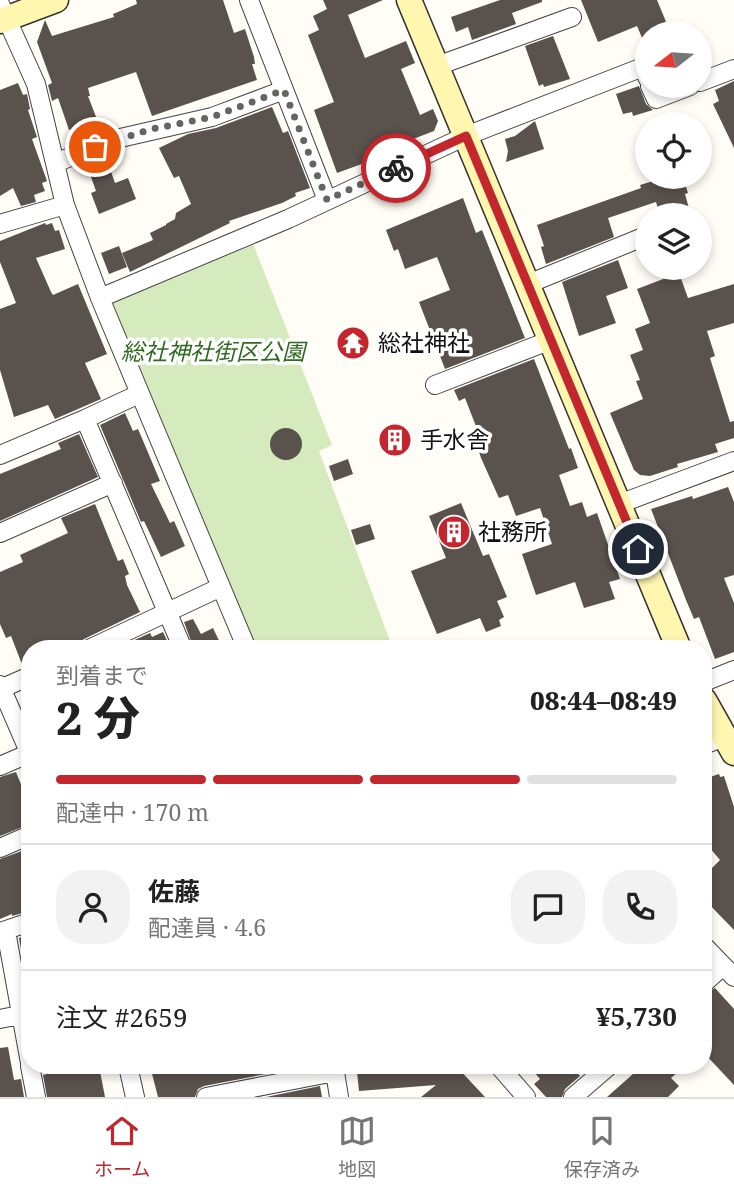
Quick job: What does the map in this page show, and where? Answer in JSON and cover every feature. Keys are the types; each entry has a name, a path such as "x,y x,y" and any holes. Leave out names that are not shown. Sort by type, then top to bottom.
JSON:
{"street":[{"path":"56,0 2,14 36,84 65,205 100,298 243,640"},
{"path":"249,0 327,200"},
{"path":"410,0 675,640"},
{"path":"437,66 572,17"},
{"path":"712,77 734,69"},
{"path":"100,298 288,219 466,136 635,70"},
{"path":"55,163 116,139 212,117 284,90"},
{"path":"0,224 65,205"},
{"path":"528,284 635,240"},
{"path":"435,385 551,340"},
{"path":"0,455 139,394"},
{"path":"85,419 179,640"},
{"path":"620,504 734,461"},
{"path":"0,533 113,483"},
{"path":"110,640 222,587"},
{"path":"712,679 734,670"},
{"path":"21,679 1,687 21,733"},
{"path":"712,722 720,745"},
{"path":"0,766 21,758"},
{"path":"0,848 21,839"},
{"path":"21,925 3,931 21,999"},
{"path":"712,954 729,971 712,979"},
{"path":"0,1019 21,1015"},
{"path":"32,1074 36,1097"},
{"path":"130,1074 135,1097"},
{"path":"206,1097 311,1074"},
{"path":"335,1074 339,1097"},
{"path":"506,1074 526,1097"},
{"path":"573,1097 600,1074"}],"green space":[{"name":"総社神社街区公園","path":"252,241 332,445 319,451 390,640 253,640 148,393 112,301"}],"building":[{"path":"136,0 223,0 234,33 245,29 254,57 255,64 252,64 257,80 152,116 136,72 88,88 88,96 98,122 69,130 58,98 52,101 48,85 52,83 37,42 45,20 52,36 114,17 113,14 137,4"},
{"path":"323,0 383,0 348,15 365,58 406,41 415,63 401,69 420,115 433,109 438,121 434,131 387,149 388,153 337,173 314,110 334,102 308,35 319,30 313,16 327,9"},
{"path":"500,0 542,2 512,13 516,24 472,40 468,27 456,32 451,17"},
{"path":"581,0 657,0 666,21 635,21 635,27 598,42"},
{"path":"553,36 570,79 539,86 525,46"},
{"path":"734,81 734,148 713,104 719,101 715,90"},
{"path":"18,83 23,95 27,94 28,110 37,137 32,139 47,181 42,183 45,191 34,195 36,202 21,206 13,188 0,196 0,90"},
{"path":"635,87 635,98 644,98 653,110 635,112 633,116 632,112 623,114 616,94"},
{"path":"272,107 283,133 288,131 310,188 295,193 296,196 282,203 229,221 230,223 130,272 122,253 153,240 150,233 175,219 176,213 191,204 179,176 174,178 159,148 188,134 216,128"},
{"path":"535,121 544,149 506,162 508,151 505,139 515,136"},
{"path":"105,155 115,183 128,178 136,199 99,214 91,193 96,191 86,163"},
{"path":"638,189 687,189 688,193 685,194 688,203 635,203 635,209 608,218 614,237 546,264 537,225"},
{"path":"463,198 476,233 482,230 525,338 445,369 419,302 450,290 437,257 405,269 398,249 394,251 386,230"},
{"path":"45,223 52,223 55,231 59,230 65,249 36,258 51,292 53,295 78,284 107,354 85,363 101,399 55,419 48,405 14,417 0,370 0,309 16,303 0,262 0,241"},
{"path":"119,246 127,267 109,274 101,253"},
{"path":"618,260 628,288 606,296 616,323 579,336 562,282"},
{"path":"661,280 682,280 688,298 734,284 734,323 707,331 715,356 710,358 730,422 734,421 734,438 715,444 718,452 677,464 678,467 650,476 640,475 634,470 610,413 643,399 636,381 640,380 630,355 643,350 635,329 650,323 637,289"},
{"path":"534,359 578,468 559,475 570,506 582,502 587,517 597,513 620,579 609,582 615,599 584,608 575,582 536,595 522,554 552,544 540,508 516,516 508,495 499,498 481,458 474,436 479,434 465,398 459,401 454,390"},
{"path":"125,413 133,431 138,429 160,481 151,484 170,523 174,521 185,546 161,557 144,521 141,522 100,425"},
{"path":"286,428 297,433 302,444 297,455 286,460 275,455 270,444 275,433"},
{"path":"79,434 98,477 0,521 0,474 61,449 58,443"},
{"path":"348,459 353,474 334,481 329,466"},
{"path":"728,487 734,502 734,575 724,578 734,603 734,652 715,659 712,640 708,640 699,617 694,619 651,509 692,496 693,499"},
{"path":"461,503 483,556 489,554 507,597 497,601 504,617 499,620 501,626 486,632 480,618 437,634 411,571 446,558 429,516"},
{"path":"95,504 118,561 123,559 129,574 125,576 127,585 140,612 83,640 21,640 21,662 11,636 6,638 0,624 0,572 23,562 20,555 68,533 61,518"},
{"path":"370,524 375,539 356,545 351,530"},
{"path":"193,619 201,634 213,628 219,640 191,640 184,622"},
{"path":"163,632 167,640 135,640 150,633 152,637"},
{"path":"16,772 21,784 21,828 0,836 0,777"},
{"path":"719,774 720,777 724,776 734,807 734,930 712,907 712,868 720,860 712,850 712,776"},
{"path":"21,851 21,914 0,919 0,859"},
{"path":"715,988 734,1009 734,1085 712,1062 712,990"},
{"path":"8,1047 14,1080 21,1079 24,1097 0,1097 0,1048"},
{"path":"101,1074 105,1097 47,1097 43,1075"},
{"path":"152,1074 266,1074 204,1086 198,1089 195,1097 158,1097"},
{"path":"357,1074 463,1074 485,1097 421,1097 436,1085 359,1091"},
{"path":"536,1074 580,1076 565,1089 562,1097 546,1097 534,1084 540,1079"},
{"path":"633,1074 676,1074 671,1078 679,1086 668,1097 607,1097"},
{"path":"320,1086 322,1097 266,1097"}],"way so far":[{"path":"95,147 152,129 212,117 284,90 327,200 396,168"}],"place":[{"name":"総社神社","path":"353,343"},
{"name":"手水舎","path":"395,440"},
{"name":"社務所","path":"454,532"}],"route":[{"path":"396,168 466,136 638,549"}]}
